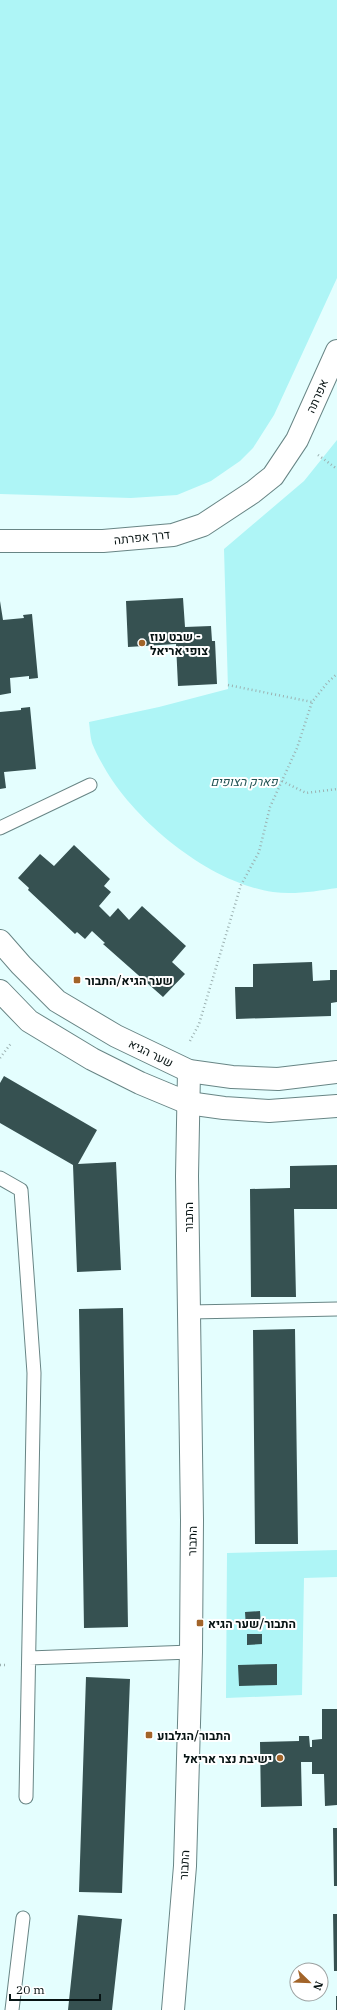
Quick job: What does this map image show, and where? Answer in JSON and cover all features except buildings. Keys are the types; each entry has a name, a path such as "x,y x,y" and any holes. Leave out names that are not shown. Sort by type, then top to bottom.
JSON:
{"street":[{"name":"אפרתה","path":"297,440 337,351"},
{"name":"דרך אפרתה","path":"0,541 103,541 173,535 203,525 253,492 273,476 297,440"},
{"name":"שער הגיא","path":"0,940 21,965 57,1001 116,1036 183,1069 232,1077 278,1079 337,1072"},
{"path":"0,991 29,1021 92,1059 140,1083 188,1103 269,1111 337,1106"},
{"name":"התבור","path":"173,2010 184,1866 191,1652 192,1520 188,1103 183,1069"}],"lane":[{"path":"0,828 90,785"},
{"path":"0,1178 21,1190 34,1373 26,1797"},
{"path":"189,1312 337,1309"},
{"path":"29,1658 191,1652"},
{"path":"12,2010 23,1918"}],"path":[{"path":"316,454 337,469"},
{"path":"183,1069 199,1024 241,885 259,852 270,807 297,748 312,702 328,682 337,674"},
{"path":"228,685 312,702"},
{"path":"282,781 306,793 337,789"}],"green space":[{"path":"0,0 337,0 337,278 274,415 253,448 240,461 211,481 177,495 131,498 0,494"},
{"name":"פארק הצופים","path":"337,440 337,888 297,893 273,892 249,886 224,876 200,863 176,847 154,828 118,788 104,767 92,743 89,722 159,707 228,689 224,549 304,481"},
{"path":"337,1550 337,1577 304,1578 302,1695 226,1698 227,1553"}],"place":[{"name":"שבט עוז - צופי אריאל","path":"142,643"},
{"name":"שער הגיא/התבור","path":"77,980"},
{"name":"התבור/שער הגיא","path":"200,1623"},
{"name":"התבור/הגלבוע","path":"149,1735"},
{"name":"ישיבת נצר אריאל","path":"280,1758"}]}
